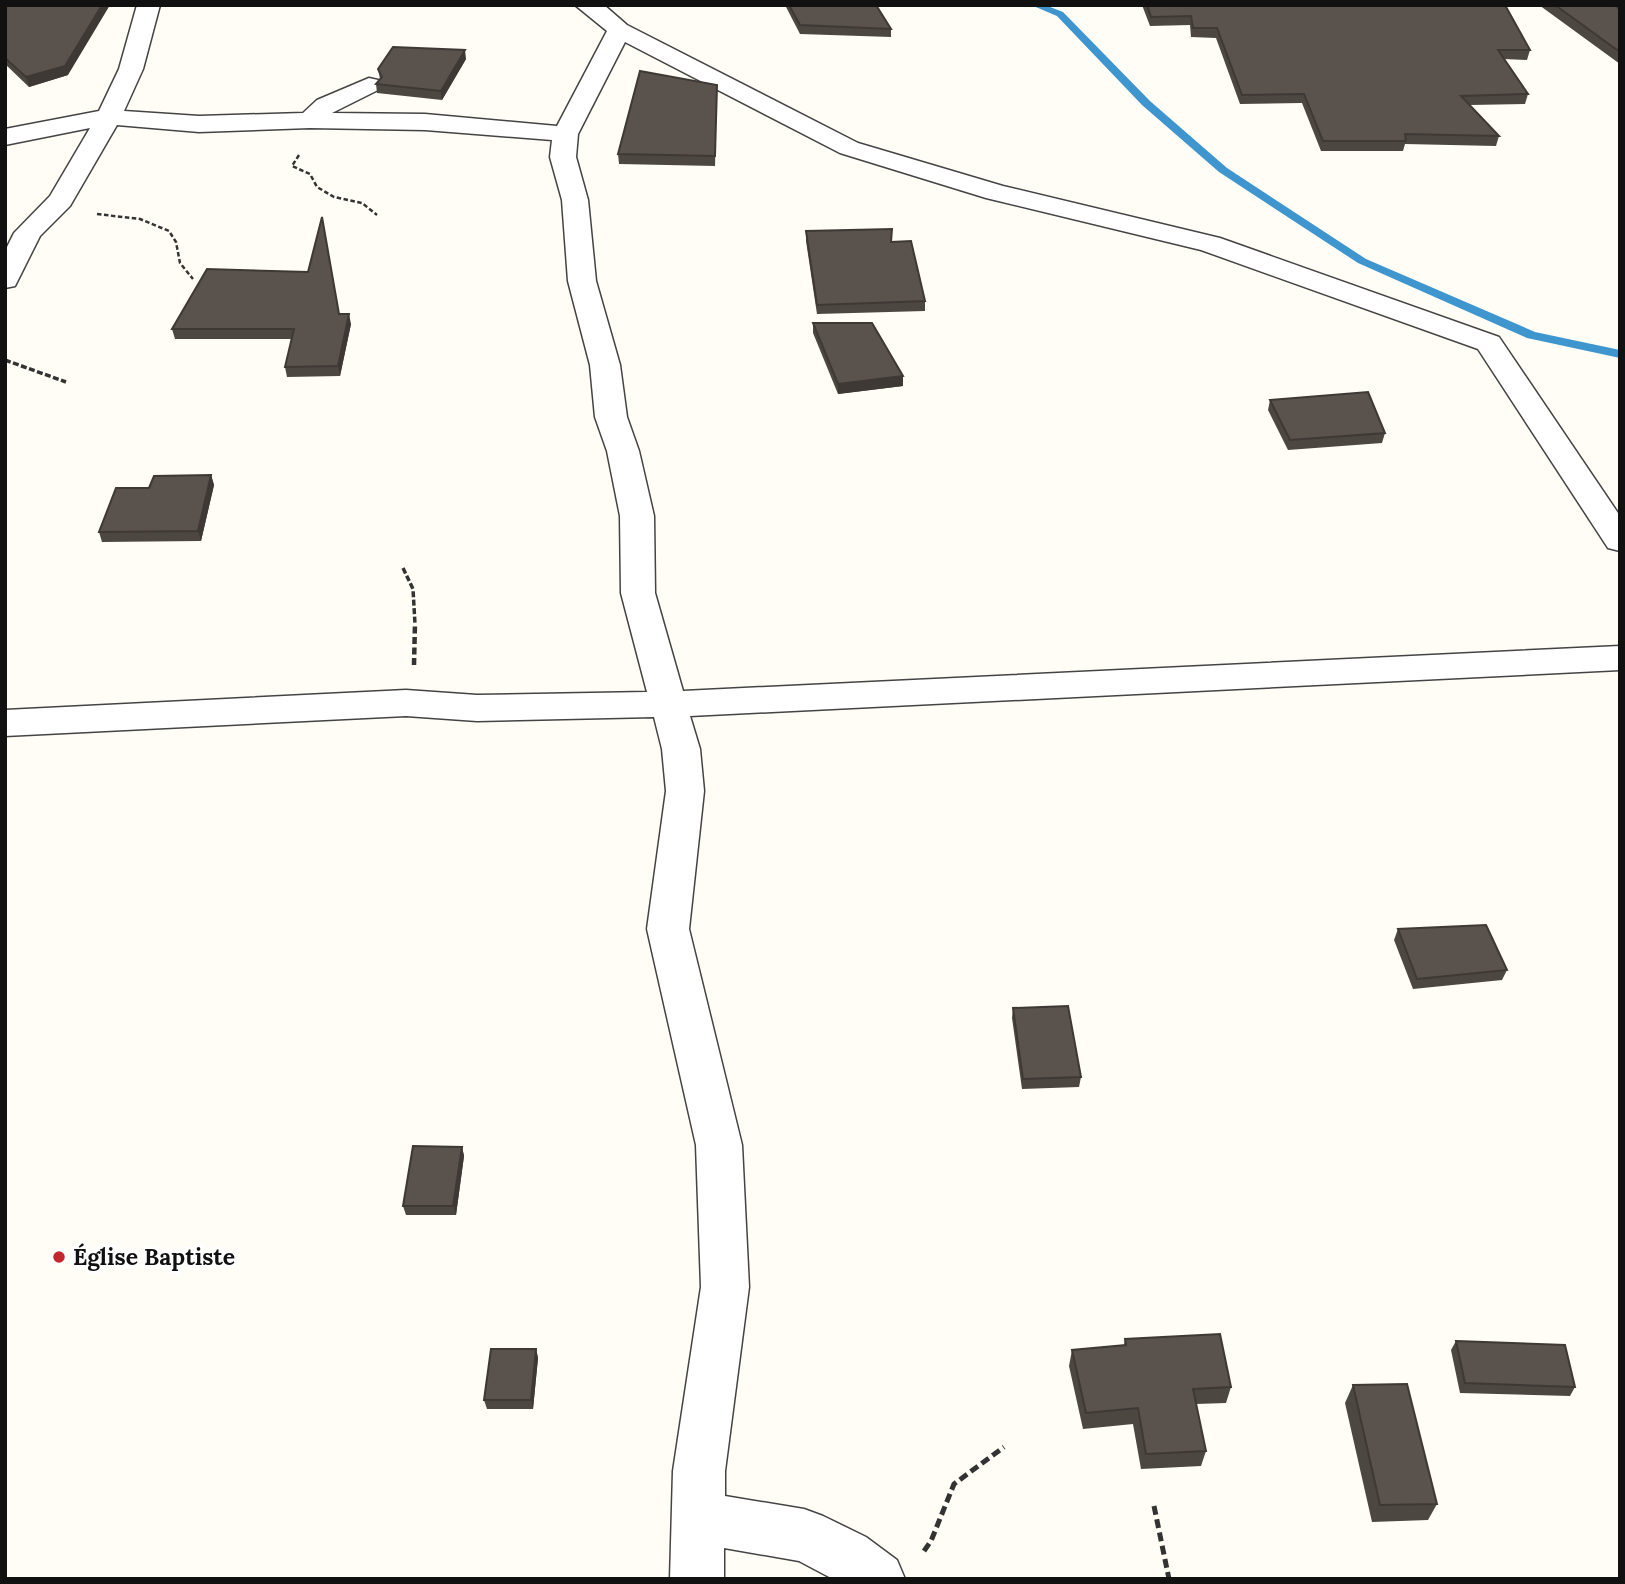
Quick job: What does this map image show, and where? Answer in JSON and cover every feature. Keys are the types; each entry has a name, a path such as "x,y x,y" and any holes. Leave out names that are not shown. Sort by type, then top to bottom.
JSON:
{"street":[{"path":"5,280 29,233 61,200 109,117 131,69 149,5"},
{"path":"586,5 600,12 619,30 849,148 996,192 1210,244 1489,342 1620,541"},
{"path":"619,30 565,134 564,157 575,200 582,281 605,365 611,417 623,451 637,516 638,593 681,750 685,791 668,929 719,1145 725,1287 699,1471 697,1579"},
{"path":"310,120 326,105 369,85"},
{"path":"5,137 109,117 199,124 310,120 425,121 565,134"},
{"path":"5,723 407,703 477,708 586,708 1620,658"},
{"path":"698,1518 804,1535 847,1556 897,1569"}],"path":[{"path":"310,120 306,127 309,138 292,166 310,174 317,187 334,197 362,203 377,215"},
{"path":"61,200 83,212 140,219 169,231 176,242 180,262 193,279"},
{"path":"5,360 66,382"},
{"path":"403,568 413,589 416,650 407,703"},
{"path":"897,1569 932,1541 954,1483 1003,1447"},
{"path":"1154,1506 1169,1579"}],"building":[{"path":"5,5 102,5 65,66 26,77 5,58"},
{"path":"789,5 876,5 891,29 800,25"},
{"path":"1147,5 1505,5 1530,50 1498,50 1528,94 1461,96 1499,136 1405,134 1406,141 1323,141 1304,94 1242,95 1217,28 1193,28 1191,16 1151,17"},
{"path":"1555,5 1615,5 1620,10 1620,52"},
{"path":"393,47 465,50 441,91 376,84 382,77 378,69"},
{"path":"640,71 717,85 715,156 618,154"},
{"path":"322,217 339,314 349,314 338,366 285,367 294,329 172,329 207,269 308,272"},
{"path":"892,229 891,242 911,241 925,301 817,305 806,231"},
{"path":"813,323 872,323 903,376 838,384"},
{"path":"1368,392 1385,433 1290,440 1270,400"},
{"path":"211,475 198,531 99,532 116,488 149,488 154,476"},
{"path":"1486,925 1507,970 1417,979 1398,929"},
{"path":"1068,1006 1081,1077 1023,1079 1013,1008"},
{"path":"413,1146 462,1147 453,1206 403,1206"},
{"path":"1220,1334 1231,1387 1193,1389 1206,1451 1146,1454 1138,1408 1086,1413 1072,1350 1126,1345 1125,1339"},
{"path":"1456,1341 1565,1345 1575,1387 1465,1383"},
{"path":"491,1349 536,1349 531,1400 484,1400"},
{"path":"1407,1384 1437,1504 1380,1505 1353,1385"}],"waterway":[{"path":"1036,5 1060,14 1146,103 1223,170 1362,261 1531,335 1620,354"}],"place":[{"name":"Église Baptiste","path":"59,1257"}]}
